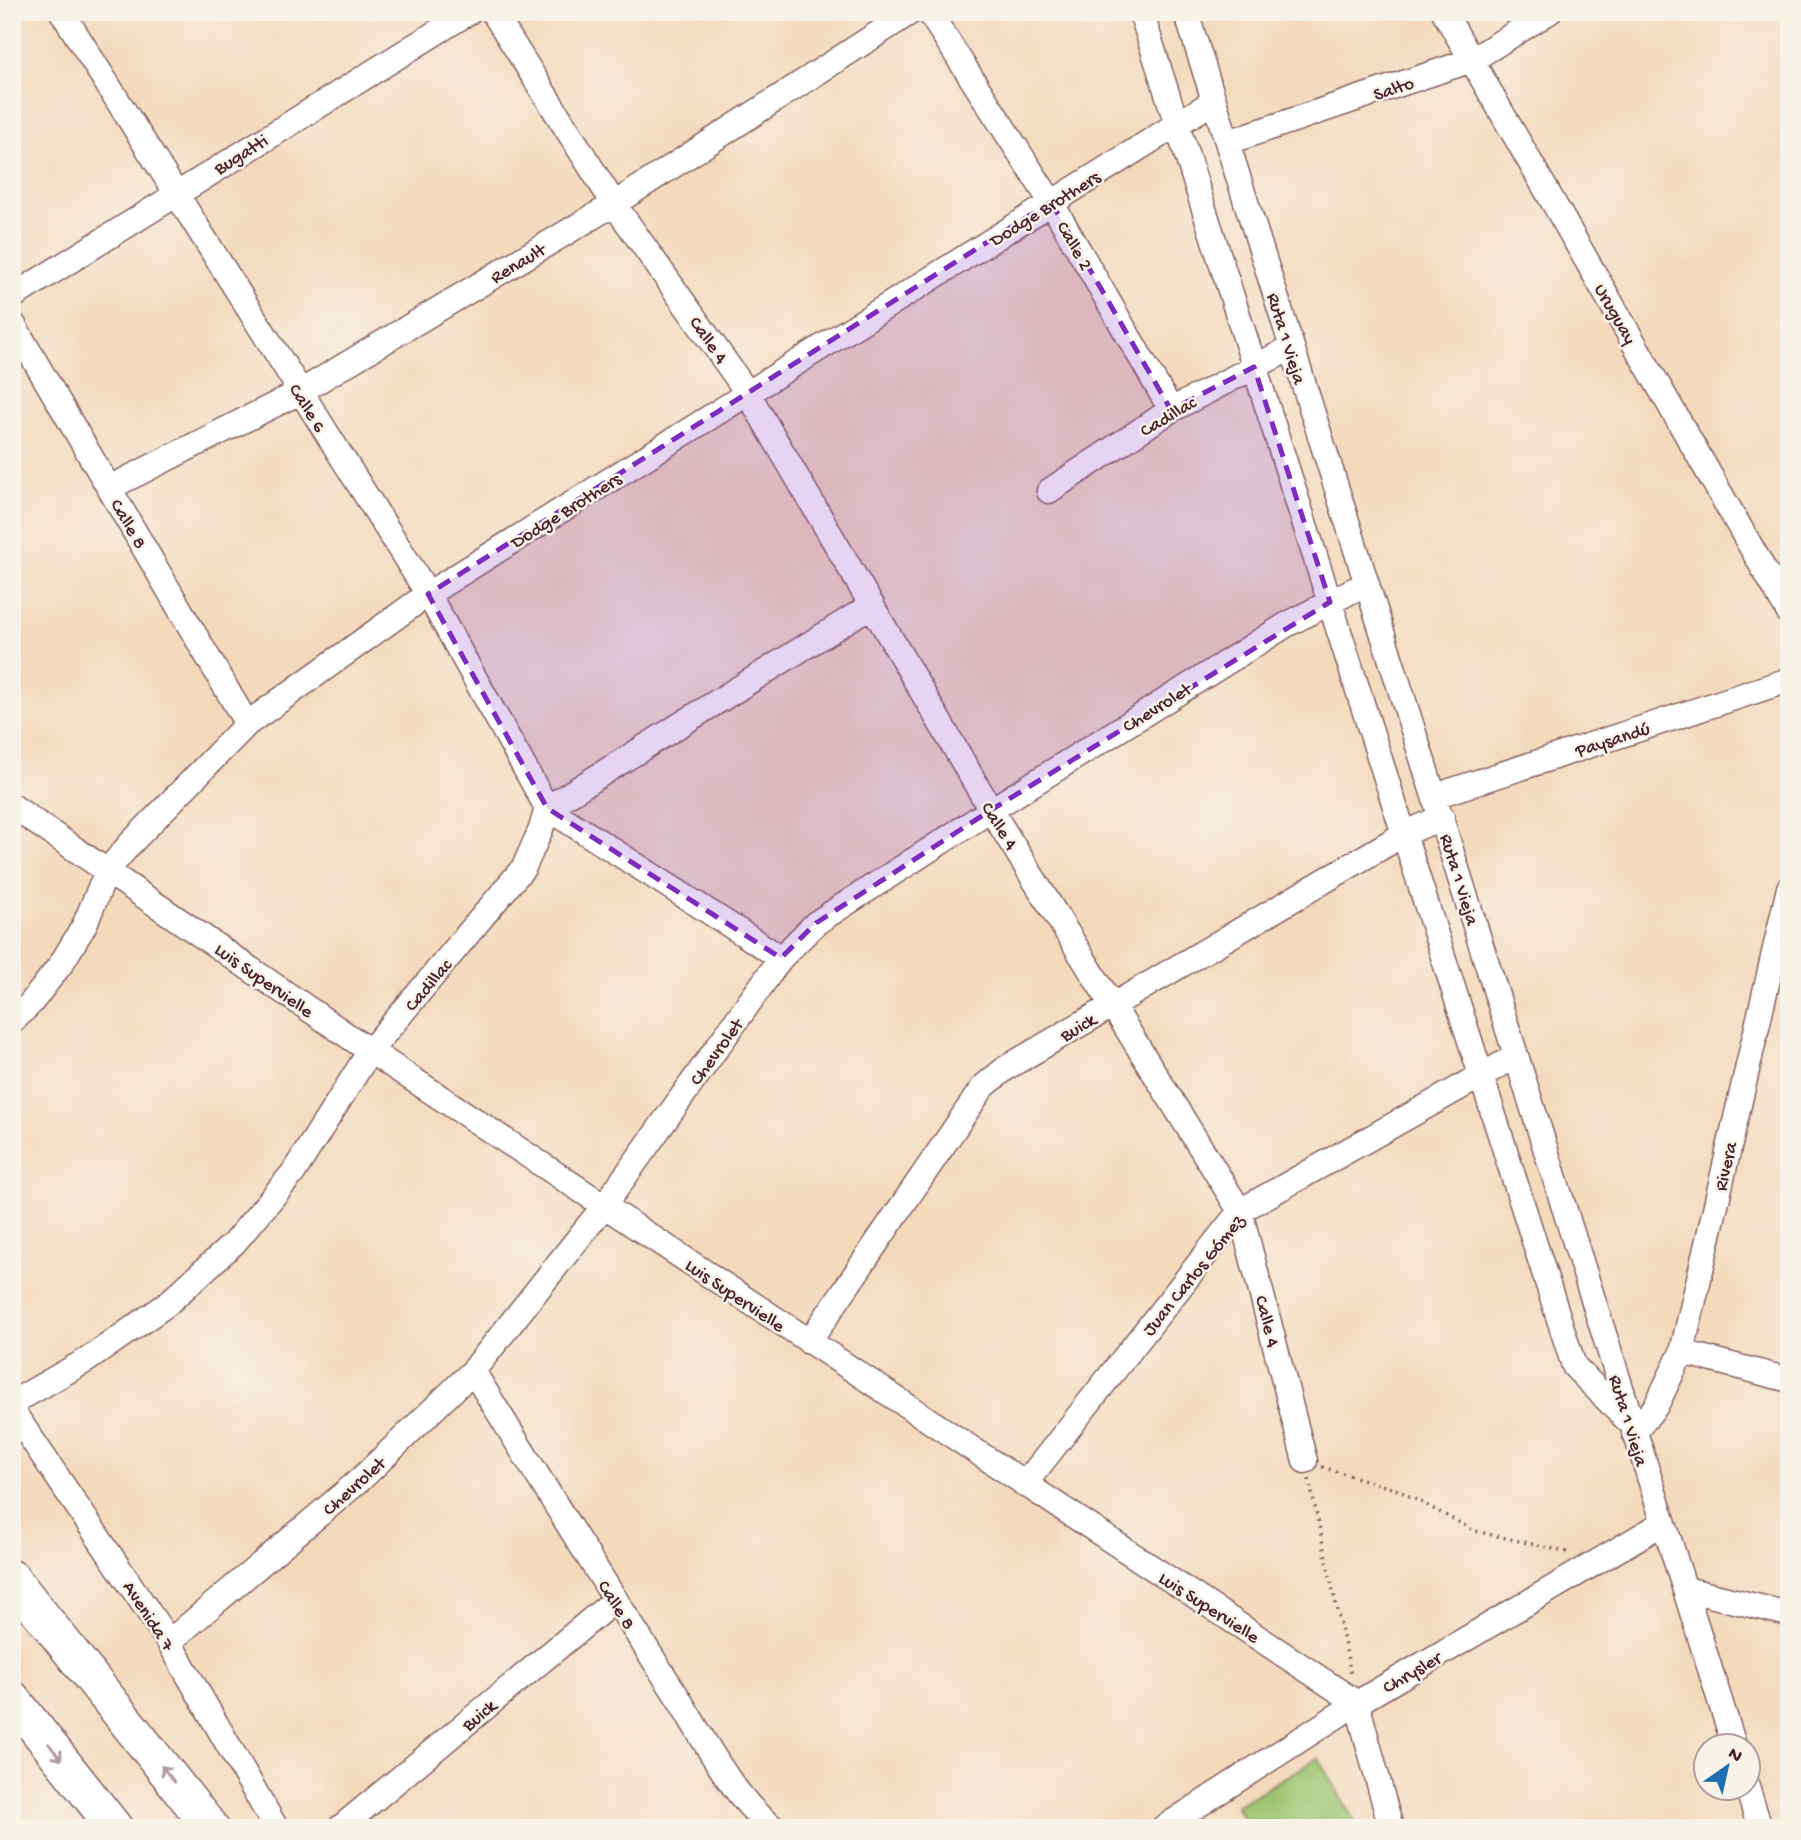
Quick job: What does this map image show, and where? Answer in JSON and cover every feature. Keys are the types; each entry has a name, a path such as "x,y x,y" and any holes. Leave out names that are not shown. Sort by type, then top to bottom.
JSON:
{"highway":[{"path":"12,1578 211,1828"},
{"path":"12,1698 115,1828"}],"street":[{"name":"Calle 6","path":"62,12 428,594 547,808"},
{"name":"Bugatti","path":"12,297 469,12"},
{"name":"Calle 4","path":"494,12 614,204 749,395 991,810 1240,1210 1305,1461"},
{"name":"Renault","path":"109,488 300,392 614,204 911,12"},
{"name":"Calle 2","path":"929,12 1051,202 1171,411"},
{"path":"1141,12 1574,1366 1633,1429"},
{"name":"Ruta 1 Vieja","path":"1186,12 1730,1731"},
{"name":"Uruguay","path":"1444,12 1789,613"},
{"name":"Salto","path":"1228,142 1472,60 1549,12"},
{"name":"Dodge Brothers","path":"12,1022 31,1003 61,964 84,926 107,871 247,724 428,594 1214,101"},
{"name":"Calle 8","path":"12,322 247,724"},
{"name":"Cadillac","path":"1049,491 1171,411 1291,348"},
{"name":"Chevrolet","path":"169,1642 361,1479 473,1371 604,1206 781,958 816,923 1286,625 1366,584"},
{"path":"781,958 547,808 872,605"},
{"name":"Paysandú","path":"1438,806 1789,680"},
{"name":"Luis Supervielle","path":"12,806 370,1051 1357,1703"},
{"name":"Buick","path":"809,1342 983,1087 1006,1068 1404,834 1438,806"},
{"name":"Cadillac","path":"12,1403 87,1360 166,1305 234,1243 293,1173 370,1051 524,867 547,808"},
{"name":"Rivera","path":"1633,1429 1656,1406 1682,1352 1789,888"},
{"name":"Juan Carlos Gómez","path":"1024,1485 1240,1210 1516,1056"},
{"path":"1682,1352 1789,1380"},
{"name":"Calle 8","path":"473,1371 615,1600 760,1825"},
{"name":"Avenida 7","path":"12,1410 169,1642 276,1828"},
{"name":"Chrysler","path":"1163,1828 1357,1703 1663,1523"},
{"path":"1685,1589 1789,1614"},
{"name":"Buick","path":"340,1828 615,1600"},
{"path":"1357,1703 1391,1828"},
{"path":"1751,1801 1760,1828"}],"path":[{"path":"1357,1703 1305,1461 1398,1490 1475,1531 1600,1560"}],"highlighted area":[{"path":"1051,202 1171,410 1254,367 1330,602 991,810 816,923 781,958 547,808 428,594"}],"green space":[{"path":"1318,1758 1358,1828 1249,1828 1236,1806"}]}
